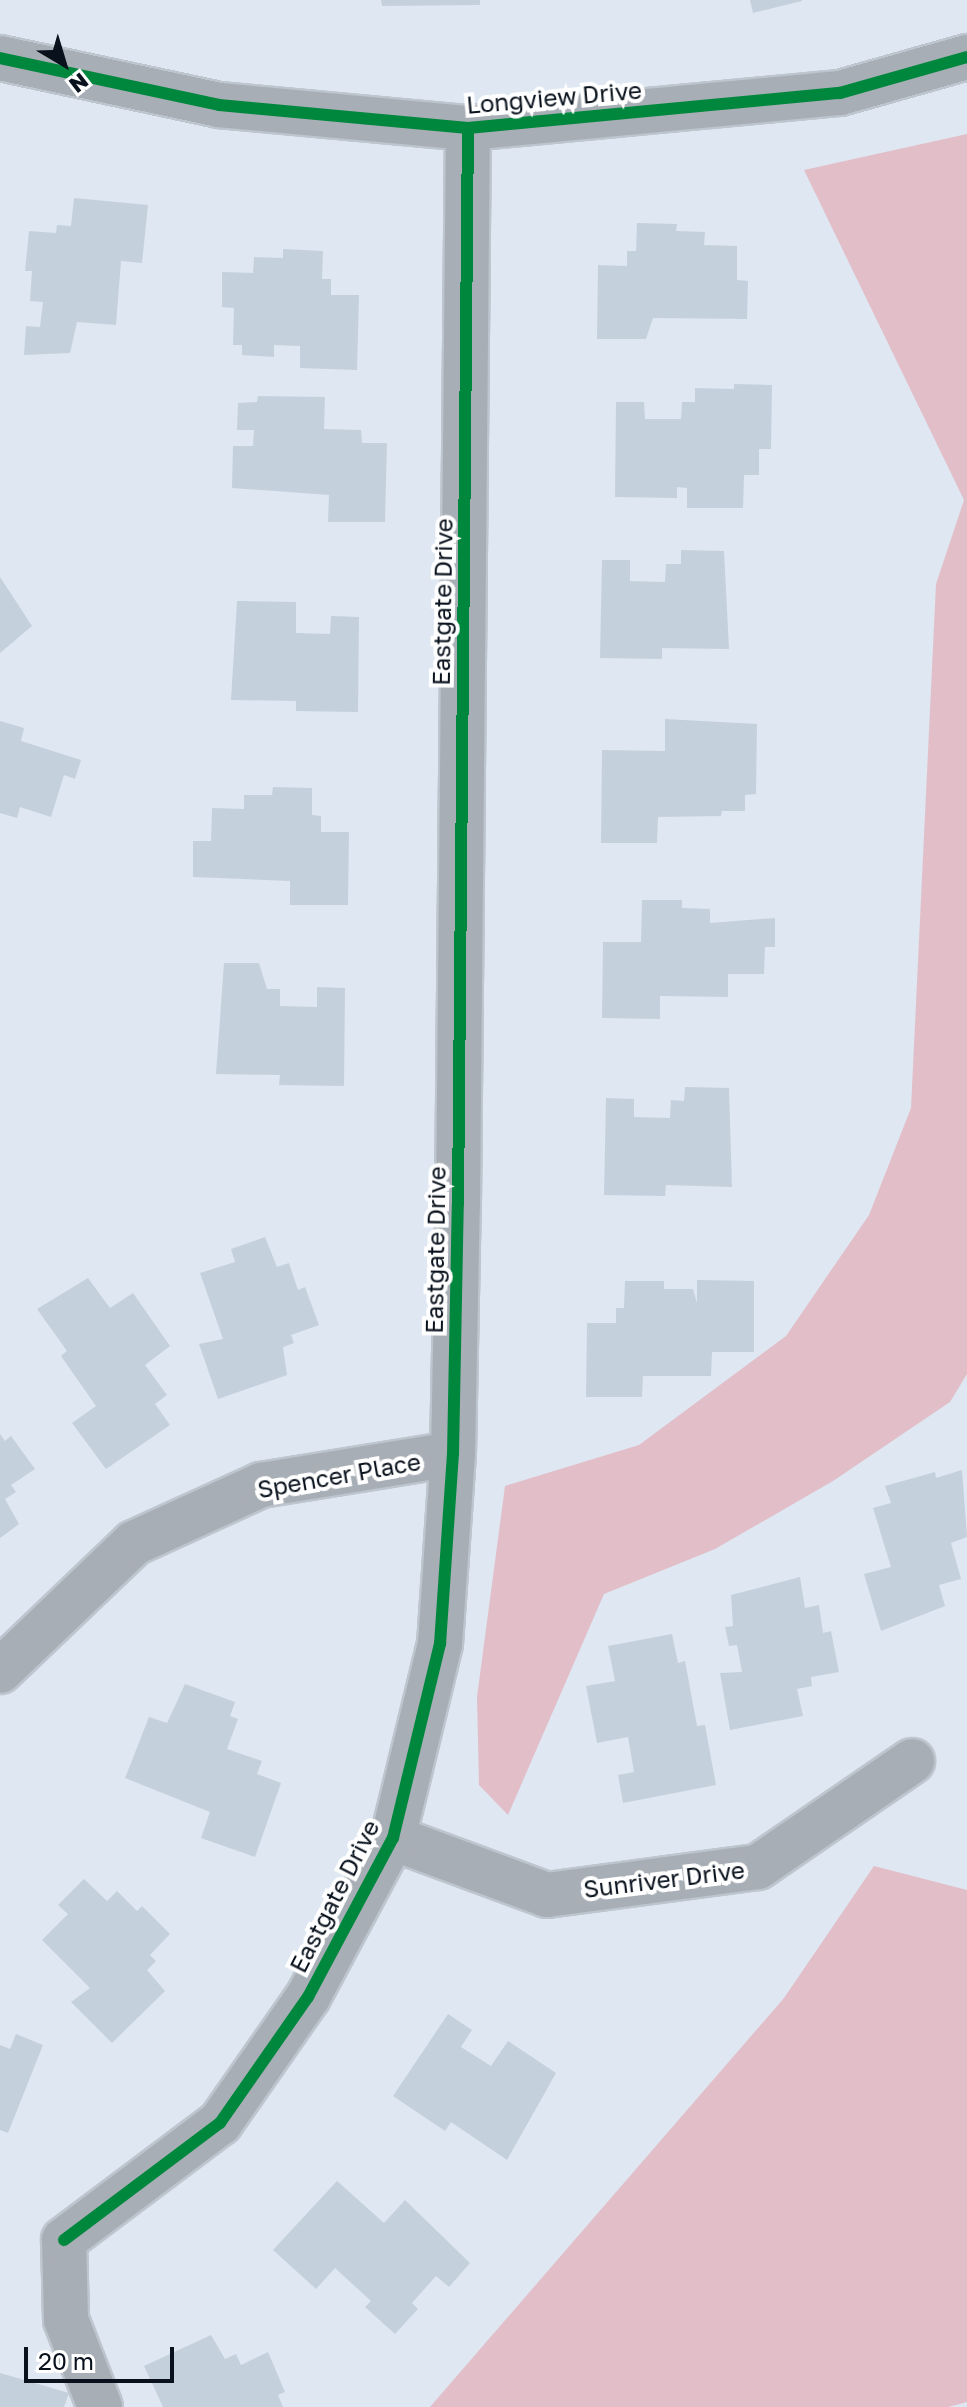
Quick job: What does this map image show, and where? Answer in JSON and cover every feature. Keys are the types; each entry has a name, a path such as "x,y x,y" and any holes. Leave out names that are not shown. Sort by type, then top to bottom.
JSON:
{"street":[{"name":"Longview Drive","path":"0,58 219,105 468,128 840,93 967,57"},
{"name":"Eastgate Drive","path":"100,2407 66,2320 64,2240 220,2123 308,1997 393,1838 440,1644 453,1454 468,128"},
{"name":"Spencer Place","path":"0,1671 134,1543 261,1485 453,1454"},
{"name":"Sunriver Drive","path":"393,1838 547,1895 758,1867 912,1761"}],"shaded area":[{"path":"967,134 967,1374 950,1402 833,1481 715,1549 604,1594 508,1815 479,1785 477,1697 505,1486 639,1445 786,1336 869,1215 911,1108 936,584 964,500 804,170"},
{"path":"874,1866 967,1890 967,2402 948,2407 430,2407 784,1998"}],"building":[{"path":"381,0 480,0 480,5 382,6"},
{"path":"750,0 802,0 802,1 753,13"},
{"path":"74,198 148,205 142,263 121,261 116,325 77,322 70,353 24,355 26,326 40,327 43,302 30,301 32,271 25,271 29,231 56,233 57,225 71,226"},
{"path":"637,223 677,224 676,231 705,232 704,245 737,246 737,280 748,281 747,319 653,318 646,339 597,339 598,265 627,266 627,251 636,251"},
{"path":"283,249 323,251 322,279 331,279 331,295 359,295 357,370 300,368 300,346 274,345 274,357 242,355 242,345 233,345 234,308 222,307 222,272 253,273 254,257 283,258"},
{"path":"734,384 772,385 771,449 759,449 759,475 744,475 743,508 687,508 687,488 677,487 677,498 615,497 616,402 644,402 645,419 681,419 682,402 695,402 695,388 734,389"},
{"path":"258,396 325,397 324,429 361,430 362,443 387,443 385,522 328,522 329,495 232,488 233,446 253,446 254,430 237,430 238,403 257,402"},
{"path":"681,550 724,551 729,649 662,648 662,659 600,658 602,560 630,560 630,581 665,582 666,564 681,564"},
{"path":"0,577 32,626 0,653"},
{"path":"237,601 296,602 296,633 330,634 331,616 359,617 358,712 296,711 296,701 231,700"},
{"path":"665,719 757,724 756,794 745,795 745,811 722,811 721,816 658,817 657,843 601,843 602,750 665,751"},
{"path":"0,721 24,728 21,741 81,760 75,779 64,775 51,817 20,807 17,818 0,813"},
{"path":"273,787 312,788 312,815 321,816 321,832 349,832 348,905 290,905 290,881 193,877 193,841 211,841 212,808 244,809 244,795 272,795"},
{"path":"642,900 682,900 682,908 710,909 710,923 775,918 775,947 765,947 764,974 728,974 728,997 660,996 660,1019 602,1018 603,942 641,942"},
{"path":"224,963 259,963 267,989 280,989 280,1006 317,1007 317,987 345,988 344,1086 279,1085 280,1075 216,1074"},
{"path":"685,1087 729,1088 732,1187 666,1185 665,1196 604,1195 606,1098 634,1099 634,1117 670,1118 671,1100 684,1101"},
{"path":"265,1237 277,1267 289,1263 298,1290 305,1287 319,1325 291,1335 294,1343 283,1347 287,1375 218,1399 199,1344 223,1339 200,1273 235,1262 231,1249"},
{"path":"88,1278 110,1308 133,1293 170,1346 145,1365 167,1395 155,1404 170,1425 106,1469 72,1423 96,1406 61,1356 67,1351 37,1309"},
{"path":"697,1280 754,1281 754,1352 712,1352 711,1376 643,1376 642,1397 586,1397 587,1323 616,1323 616,1308 624,1308 625,1281 664,1281 664,1289 693,1289 697,1303"},
{"path":"0,1434 5,1441 11,1436 35,1469 11,1485 16,1492 5,1499 19,1524 0,1538"},
{"path":"962,1470 967,1537 951,1543 961,1579 939,1585 945,1606 881,1631 864,1574 891,1567 873,1508 891,1503 885,1486 935,1472 936,1478"},
{"path":"800,1577 805,1608 819,1605 823,1633 831,1631 839,1672 811,1677 812,1686 797,1689 803,1716 730,1730 720,1673 742,1672 737,1645 729,1646 725,1627 733,1626 731,1595"},
{"path":"672,1634 678,1663 685,1661 697,1726 705,1725 716,1785 623,1803 618,1775 634,1772 628,1737 597,1743 586,1686 615,1681 608,1646"},
{"path":"185,1684 235,1702 230,1716 238,1719 227,1749 262,1761 257,1774 281,1783 255,1857 201,1838 210,1812 125,1778 149,1717 167,1723"},
{"path":"84,1879 107,1901 117,1891 137,1911 142,1906 170,1934 150,1955 156,1961 147,1970 165,1991 112,2043 71,2002 90,1988 42,1940 68,1914 58,1905"},
{"path":"448,2014 472,2030 461,2047 491,2066 508,2041 556,2073 507,2160 451,2122 445,2131 393,2096"},
{"path":"16,2034 43,2045 8,2133 0,2130 0,2045 10,2049"},
{"path":"337,2181 384,2223 405,2200 470,2263 449,2287 436,2276 412,2303 418,2309 395,2334 365,2307 371,2301 335,2268 316,2289 273,2250"},
{"path":"211,2335 225,2359 236,2354 241,2365 268,2352 285,2392 278,2395 283,2407 163,2407 144,2366"},
{"path":"0,2373 69,2393 64,2407 0,2407"}],"cycle path":[{"path":"0,58 219,105 468,128 840,93 967,57"},
{"path":"64,2240 220,2123 308,1997 393,1838 440,1644 453,1454 458,1204 468,128"}]}
